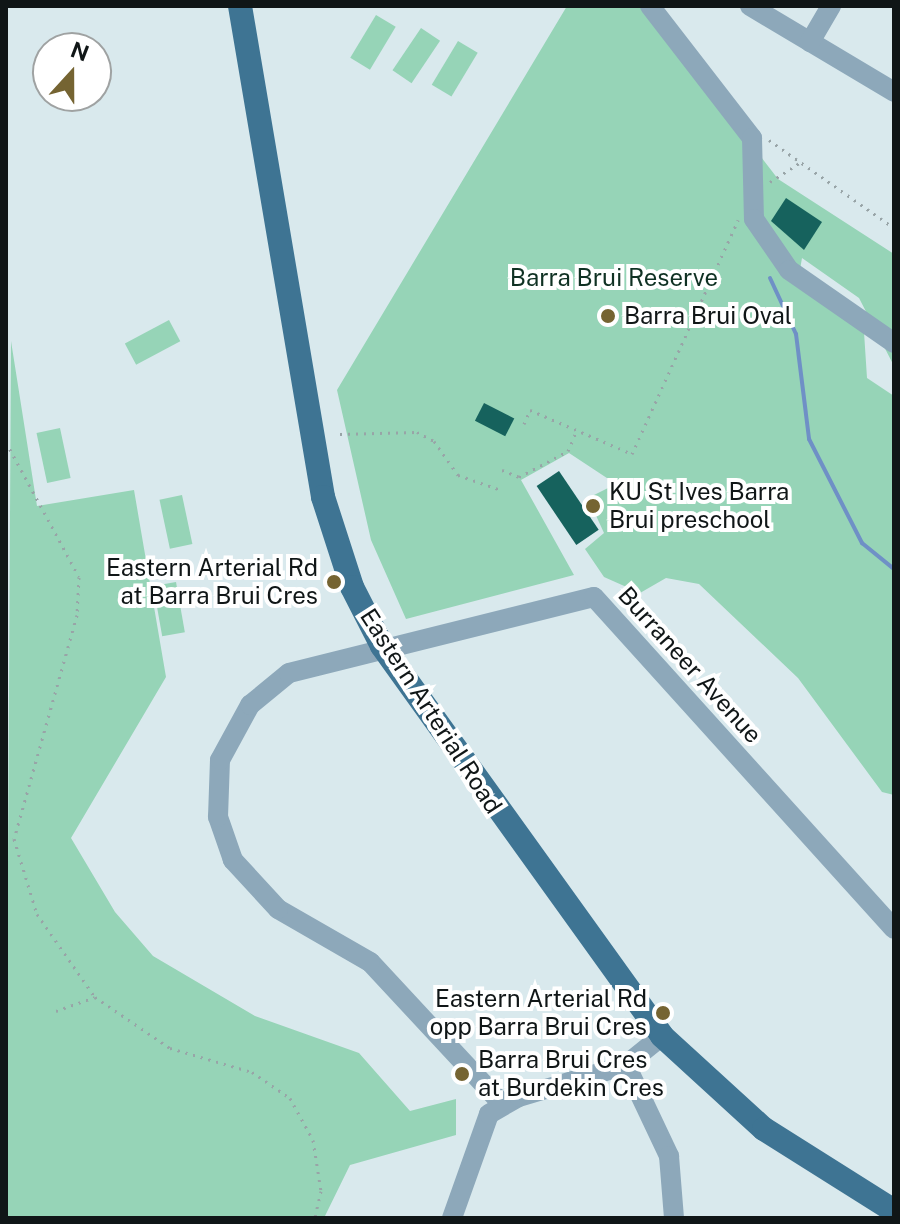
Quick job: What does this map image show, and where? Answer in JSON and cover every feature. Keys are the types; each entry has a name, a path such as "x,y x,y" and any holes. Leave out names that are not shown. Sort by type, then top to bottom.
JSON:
{"main road":[{"name":"Eastern Arterial Road","path":"240,6 323,497 352,587 382,646 662,1036 764,1129 894,1211"}],"street":[{"path":"650,6 752,138 750,195 754,219 789,270 894,343"},
{"path":"750,6 894,92"},
{"path":"810,42 831,6"},
{"name":"Burraneer Avenue","path":"382,646 594,597 894,929"},
{"path":"382,646 289,673 250,705 220,760 216,796 223,837 262,896 370,962 503,1105"},
{"path":"452,1218 482,1124 503,1105 626,1065 662,1036"},
{"path":"626,1065 669,1156 674,1218"}],"path":[{"path":"762,132 799,163 894,228"},
{"path":"524,424 530,410 632,454 750,195 799,163"},
{"path":"502,470 519,477 556,457 577,430"},
{"path":"340,434 417,432 458,475 501,490"},
{"path":"6,442 79,577 77,615 14,839 37,914 95,997 170,1048 252,1072 290,1098 313,1140 321,1191 315,1218"},
{"path":"56,1011 95,997"}],"green space":[{"name":"Barra Brui Reserve","path":"567,6 645,6 778,179 894,254 894,366 859,298 802,258 797,287 864,332 867,378 894,396 894,795 882,792 798,678 699,584 666,578 640,593 604,577 585,549 604,533 588,498 616,484 569,453 521,480 574,575 406,619 371,540 337,390"},
{"path":"376,15 396,27 370,70 350,58"},
{"path":"421,28 440,41 412,83 392,70"},
{"path":"458,41 478,53 451,97 432,85"},
{"path":"169,320 180,341 136,365 125,343"},
{"path":"11,341 37,506 134,490 166,677 71,838 115,912 153,956 255,1016 359,1053 410,1111 456,1099 456,1135 350,1165 324,1218 6,1218"},
{"path":"60,428 71,478 47,483 37,433"},
{"path":"182,495 192,544 170,549 160,500"},
{"path":"176,582 185,632 162,636 153,586"}],"building":[{"path":"786,198 822,222 804,250 771,221"},
{"path":"484,403 514,418 505,436 475,421"},
{"path":"559,471 599,530 576,545 537,486"}],"waterway":[{"path":"770,278 796,334 809,439 862,543 894,569"}],"place":[{"name":"Barra Brui Oval","path":"608,316"},
{"name":"KU St Ives Barra Brui preschool","path":"593,506"},
{"name":"Eastern Arterial Rd at Barra Brui Cres","path":"334,582"},
{"name":"Eastern Arterial Rd opp Barra Brui Cres","path":"663,1013"},
{"name":"Barra Brui Cres at Burdekin Cres","path":"462,1074"}]}
